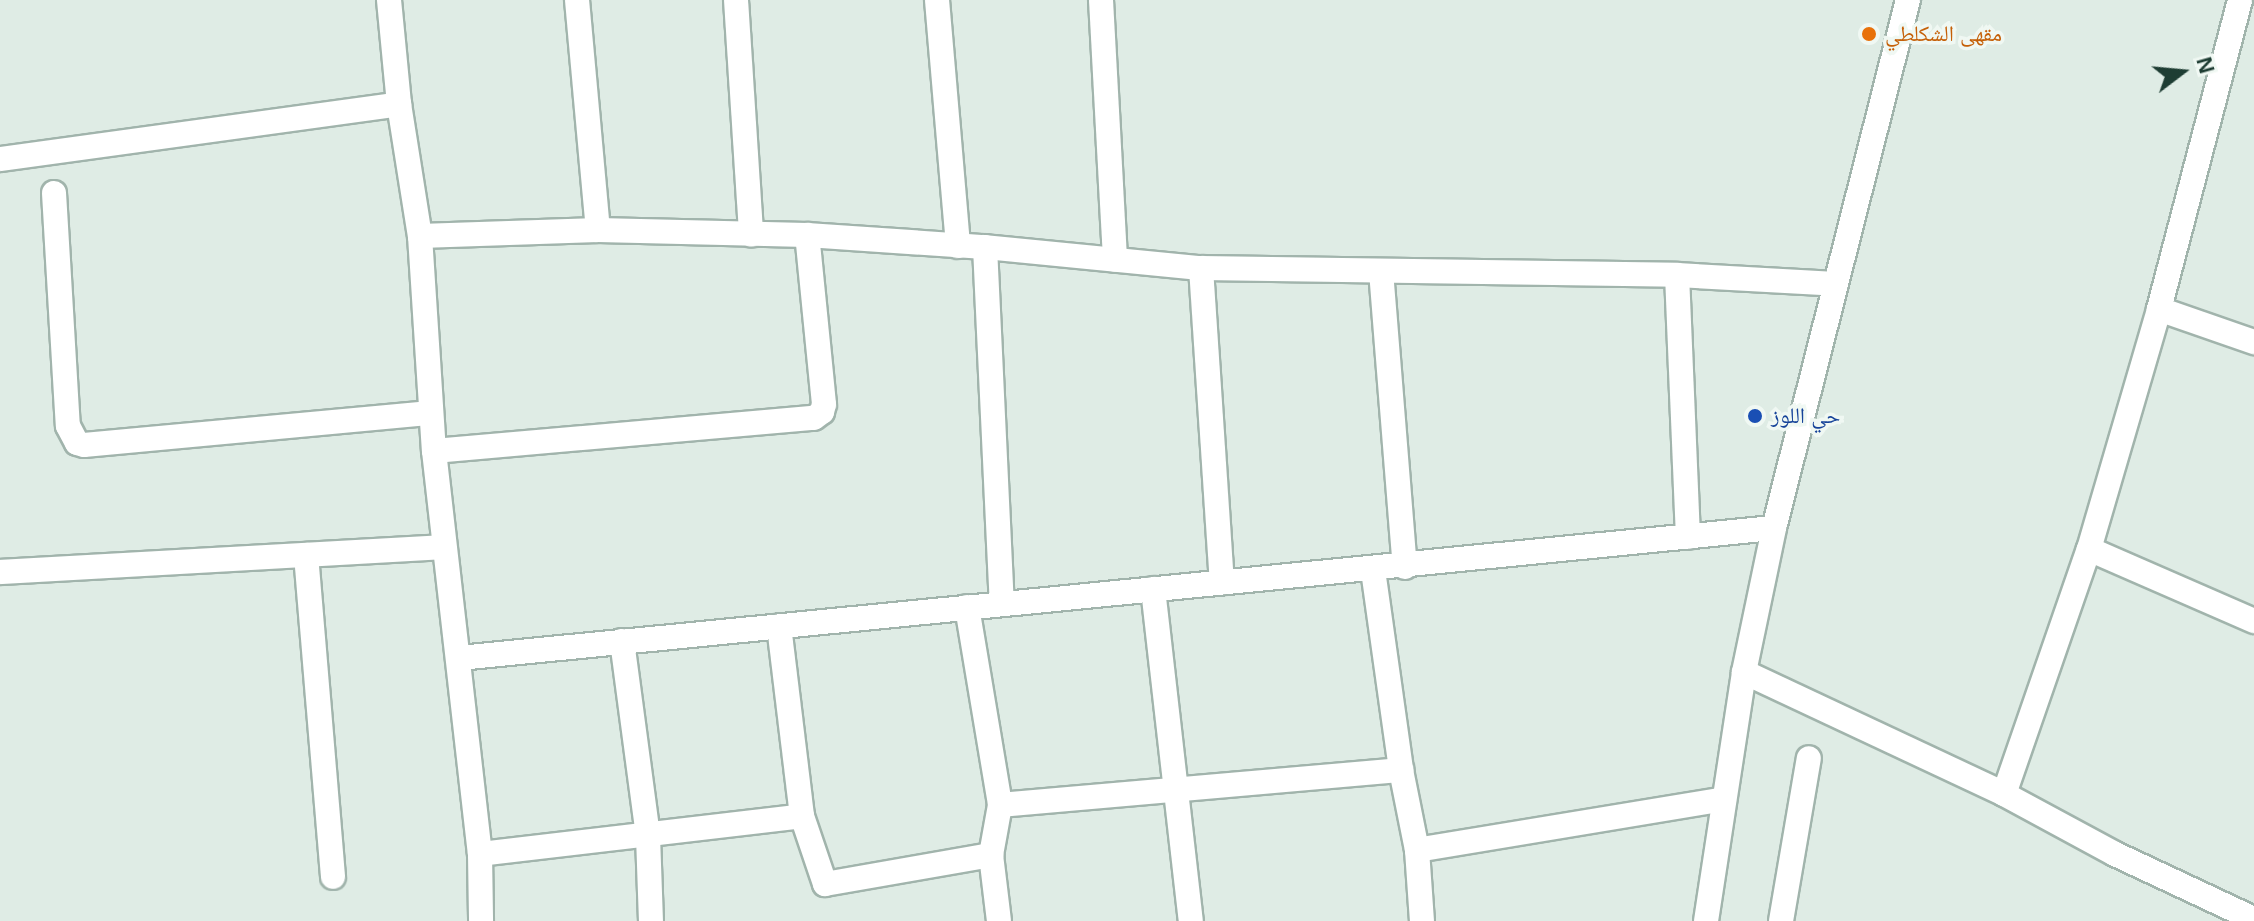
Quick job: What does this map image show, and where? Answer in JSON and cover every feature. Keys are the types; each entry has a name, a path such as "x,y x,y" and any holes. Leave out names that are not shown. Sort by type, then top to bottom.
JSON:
{"street":[{"path":"389,0 399,104 420,236 442,547 459,658 480,854 481,921"},
{"path":"577,0 598,230"},
{"path":"736,0 751,235"},
{"path":"937,0 958,246"},
{"path":"1101,0 1115,260"},
{"path":"1706,921 1744,672 1774,528 1908,0"},
{"path":"2004,794 2089,549 2159,309 2240,0"},
{"path":"0,159 399,104"},
{"path":"54,193 68,426 77,443 84,445 431,413"},
{"path":"420,236 598,230 807,235 985,247 1201,268 1677,275 1836,284"},
{"path":"434,451 814,418 824,404 807,235"},
{"path":"985,247 1002,604"},
{"path":"1201,268 1222,582"},
{"path":"1381,271 1405,567"},
{"path":"1677,275 1688,537"},
{"path":"2159,309 2254,342"},
{"path":"459,658 1222,582 1405,567 1774,528"},
{"path":"0,572 442,547"},
{"path":"2089,549 2254,621"},
{"path":"306,555 333,877"},
{"path":"1373,570 1401,770 1417,850 1422,921"},
{"path":"1153,589 1191,921"},
{"path":"967,607 1000,805 991,855 999,921"},
{"path":"779,626 802,816 825,884 991,855"},
{"path":"622,641 648,836 651,921"},
{"path":"1744,672 2004,794 2115,854 2254,919"},
{"path":"1781,921 1809,758"},
{"path":"1000,805 1401,770"},
{"path":"1417,850 1724,799"},
{"path":"480,854 802,816"}],"place":[{"name":"مقهى الشكلطي","path":"1869,34"},
{"name":"حي اللوز","path":"1755,416"}]}
